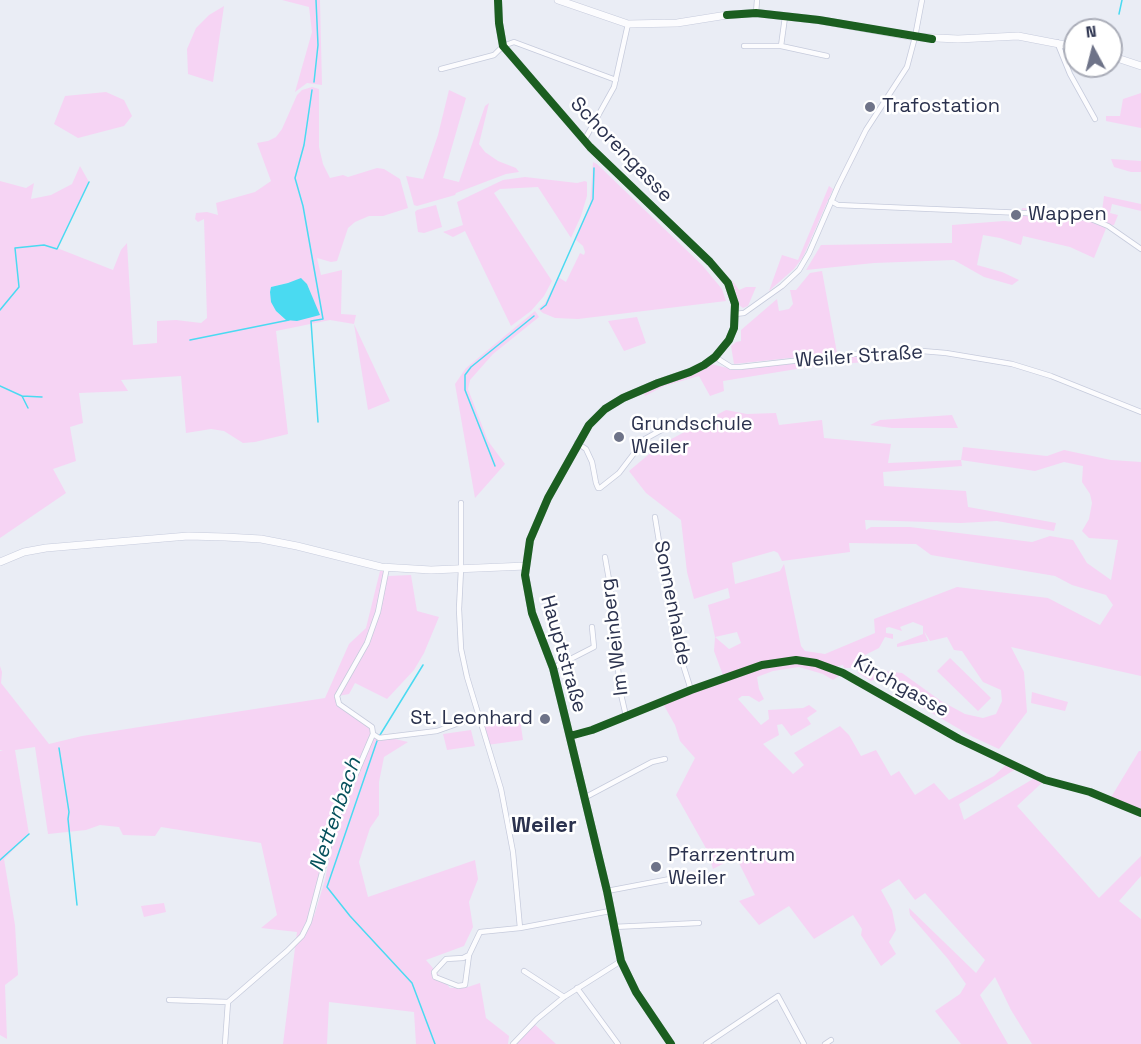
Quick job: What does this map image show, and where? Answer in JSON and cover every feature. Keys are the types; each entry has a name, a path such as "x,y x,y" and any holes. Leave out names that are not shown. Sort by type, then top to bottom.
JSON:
{"street":[{"path":"498,0 503,46"},
{"path":"558,0 628,24 677,23 756,13 915,37 958,39 1018,36 1063,44"},
{"path":"756,13 758,0"},
{"path":"735,314 744,313 755,306 799,270 866,130 907,67 922,0"},
{"path":"781,46 785,16"},
{"path":"585,139 616,80 628,24"},
{"path":"441,69 494,56 503,46 514,42 616,80"},
{"path":"1057,42 1070,74 1095,119"},
{"name":"Schorengasse","path":"503,46 590,147 729,283 735,304 735,314"},
{"path":"744,46 781,46 827,56"},
{"path":"1123,60 1140,66 1141,57"},
{"path":"831,201 838,205 1070,215 1091,219 1108,226 1141,249"},
{"name":"Hauptstraße","path":"671,1044 636,992 621,961 607,891 553,669 532,613 526,566 530,540 548,498 589,425 605,409 623,398 705,365 729,340 734,328 735,314"},
{"name":"Weiler Straße","path":"715,357 731,367 740,367 862,353 912,351 946,353 1012,364 1052,376 1141,412"},
{"path":"577,443 586,449 592,462 596,483 600,488 619,473 645,439 676,422"},
{"path":"461,503 459,609 461,649 466,677 501,789 508,822 520,928"},
{"name":"Sonnenhalde","path":"655,517 675,639 690,690"},
{"path":"0,562 24,552 46,548 188,536 261,540 387,567 461,569 526,566"},
{"name":"Im Weinberg","path":"605,557 611,591 620,690 626,716"},
{"path":"169,1000 228,1002 302,936 309,922 335,823 373,734 372,727 339,704 337,696 367,643 378,612 387,567"},
{"path":"553,669 594,647 592,627"},
{"name":"Kirchgasse","path":"570,736 592,730 690,690 762,665 796,660 816,663 843,673 959,739 1045,780 1090,792 1141,813"},
{"path":"373,734 379,738 437,731 479,716"},
{"path":"584,798 652,762 665,759"},
{"path":"607,891 691,875"},
{"path":"469,954 463,958 446,959 434,972 435,977 458,986 465,985 469,954 480,932 520,928 610,910"},
{"path":"613,927 699,922"},
{"path":"513,1044 537,1019 564,997 621,961"},
{"path":"524,971 564,997"},
{"path":"577,988 618,1044"},
{"path":"706,1044 778,996 804,1044"},
{"path":"225,1044 228,1002"},
{"path":"825,1044 831,1040"}],"shaded area":[{"path":"282,0 320,0 322,85 307,83 295,92 312,32 309,7"},
{"path":"224,6 213,82 188,74 187,49 196,28 209,15"},
{"path":"312,87 319,89 319,147 323,164 330,178 343,175 348,177 377,168 384,169 400,179 408,208 383,216 369,216 355,222 348,228 337,261 331,262 317,258 321,275 342,270 341,314 356,315 354,324 330,320 276,331 288,434 243,443 224,431 211,429 186,433 181,376 121,380 128,391 79,393 83,423 70,427 76,461 53,469 66,493 0,538 0,181 26,188 34,183 31,199 51,195 72,184 80,166 89,182 57,248 113,270 121,250 127,243 133,345 157,343 157,321 176,320 201,323 207,318 204,219 198,222 195,219 196,213 207,212 218,215 216,203 255,192 271,181 257,143 276,137 297,95 302,90","holes":["288,283 307,284 312,296 286,320 276,311 270,292 271,287"]},
{"path":"449,90 466,98 443,178 459,182 485,106 489,103 479,144 485,152 498,161 516,168 519,172 506,174 455,195 417,206 414,205 406,176 423,179 438,135"},
{"path":"106,92 124,100 132,116 124,126 78,138 54,124 65,96"},
{"path":"1141,93 1141,128 1106,121 1106,116 1120,116 1123,99"},
{"path":"1111,159 1141,161 1141,172 1131,172 1114,167"},
{"path":"593,162 702,265 722,289 726,301 578,319 555,318 538,309 545,303 558,277 566,282 580,253 584,255 583,246 575,239 590,204"},
{"path":"525,177 577,183 585,181 587,182 587,196 571,238 538,187 500,189 494,193 552,281 544,296 531,311 511,326 465,231 453,237 443,232 463,225 457,202 503,180"},
{"path":"829,186 833,189 803,257 794,269 769,291 782,255 798,260"},
{"path":"1104,196 1141,204 1141,211 1112,204 1110,213 1118,215 1114,225 1107,226 1094,258 1070,247 1023,236 1021,245 983,235 977,265 1002,272 1019,280 1012,285 984,277 954,260 874,263 806,270 821,245 952,243 952,225 1017,222 1020,221 1022,208 1072,212 1101,219"},
{"path":"436,205 442,227 424,233 418,232 415,212"},
{"path":"822,271 837,353 734,364 731,346 741,341 741,330 777,299 779,311 789,309 793,304 790,290 796,290 810,273"},
{"path":"732,280 739,290 756,287 748,306 743,308 739,305"},
{"path":"535,311 539,317 493,354 470,380 468,389 488,441 505,464 475,498 455,384 466,368"},
{"path":"637,317 646,343 624,351 608,321"},
{"path":"354,324 390,401 368,410"},
{"path":"893,351 875,361 809,367 723,381 724,391 710,396 699,376 664,386 645,396 644,393 711,364 736,370 837,355"},
{"path":"726,410 747,414 776,413 779,425 822,420 824,438 891,444 888,463 961,460 963,447 1047,456 1064,450 1111,460 1141,462 1141,676 1011,647 1024,672 1027,712 999,749 973,737 901,695 904,684 897,680 881,676 871,681 857,672 876,670 902,673 941,701 965,714 983,718 996,714 1002,701 1001,690 983,682 962,651 954,650 947,637 930,641 924,631 928,641 897,647 897,644 923,634 923,626 913,622 900,627 902,631 886,628 886,633 893,634 893,639 885,637 879,648 859,658 863,663 850,668 844,668 843,665 831,668 843,673 833,680 823,674 799,667 773,671 757,677 764,699 759,702 749,696 742,696 738,699 761,725 769,719 768,710 803,708 809,705 817,711 807,718 811,724 791,736 782,724 777,725 779,735 763,744 793,774 804,765 794,753 840,726 849,735 861,756 876,750 891,776 899,771 915,795 934,783 949,800 994,776 1009,762 1019,767 959,804 964,820 1038,776 1045,780 1017,806 1099,898 1141,856 1141,876 1119,901 1141,919 1141,1044 1032,1044 1011,1010 995,977 980,995 1008,1044 961,1044 935,1011 960,994 966,984 910,915 909,908 976,973 985,960 925,893 915,900 899,879 881,890 892,910 896,930 889,942 896,954 881,966 861,935 862,929 853,915 814,939 789,906 759,925 739,901 755,895 736,857 713,869 707,850 676,795 695,758 680,741 675,725 662,702 724,678 714,651 715,637 708,605 730,598 728,588 694,599 687,572 681,520 646,493 629,471 660,445","holes":["961,460 1035,471 1064,462 1083,466 1082,482 1090,494 1092,503 1089,519 1082,531 1089,538 1118,540 1111,580 1087,563 1073,540 1050,536 1032,542 910,527 871,527 866,530 865,520 961,523 997,521 1054,531 1056,523 968,507 966,491 884,486 883,472 962,466","849,543 916,544 931,555 1055,576 1072,585 1106,595 1113,605 1100,625 1048,598 957,587 874,619 875,633 825,654 805,651 801,646 784,564 780,571 735,584 732,563 774,551 778,553 782,561 850,552","737,632 741,643 729,649 715,637"]},
{"path":"952,415 958,428 892,428 870,425 880,420"},
{"path":"381,567 388,576 411,575 417,611 439,617 414,670 387,699 355,683 349,694 338,696 339,704 372,727 374,734 408,742 384,757 379,782 379,815 370,828 359,862 368,897 475,860 478,879 469,902 473,927 464,946 426,960 450,988 468,987 480,983 486,1018 509,1036 508,1044 416,1044 414,1012 329,1002 327,1044 283,1044 297,932 261,928 277,915 261,843 161,827 155,836 123,835 119,827 100,825 86,830 48,834 35,747 15,750 29,834 4,859 15,925 18,975 5,985 7,1039 0,1035 0,751 3,751 0,750 0,666 1,683 49,744 82,736 325,698 349,644 366,628","holes":["334,833 325,880 314,916 310,921"]},
{"path":"950,658 991,698 978,711 937,671"},
{"path":"1032,692 1068,702 1065,711 1031,703"},
{"path":"520,719 523,740 487,745 483,726"},
{"path":"471,730 475,746 447,750 443,734"},
{"path":"1141,751 1141,813 1110,799"},
{"path":"164,903 166,912 144,917 141,906"},
{"path":"533,1023 556,1044 515,1044"}],"water":[{"path":"301,278 307,284 320,315 297,321 286,320 276,311 271,302 271,287"}],"waterway":[{"path":"314,82 318,45 316,0"},
{"path":"1119,14 1122,0"},
{"path":"312,90 304,145 295,178 303,206 323,319 311,321 318,422"},
{"name":"Nettenbach","path":"541,309 546,305 593,199 594,168"},
{"path":"0,310 19,287 15,248 44,245 57,249 89,182"},
{"name":"Nettenbach","path":"495,466 465,390 465,375 471,367 534,316"},
{"path":"190,340 289,320"},
{"path":"0,386 22,396 28,408"},
{"path":"22,396 42,397"},
{"name":"Nettenbach","path":"380,735 423,665"},
{"name":"Nettenbach","path":"377,741 327,887 350,916 412,983 435,1044"},
{"path":"59,748 69,812 77,905"},
{"path":"0,860 29,834"}],"cycle path":[{"path":"498,0 503,46 590,147 710,262 728,283 735,304 734,328 729,340 715,357 690,372 623,398 605,409 589,425 548,498 530,540 525,575 532,613 553,668 607,891 621,961 636,992 671,1044"},
{"path":"727,15 756,13 819,20 932,39"},
{"path":"570,736 592,730 691,690 762,665 796,660 816,663 843,673 959,739 1045,780 1090,792 1141,813"}],"place":[{"name":"Trafostation","path":"870,107"},
{"name":"Wappen","path":"1016,215"},
{"name":"Grundschule Weiler","path":"619,437"},
{"name":"St. Leonhard","path":"545,719"},
{"name":"Pfarrzentrum Weiler","path":"656,867"}],"district":[{"name":"Weiler","path":"544,826"}]}
